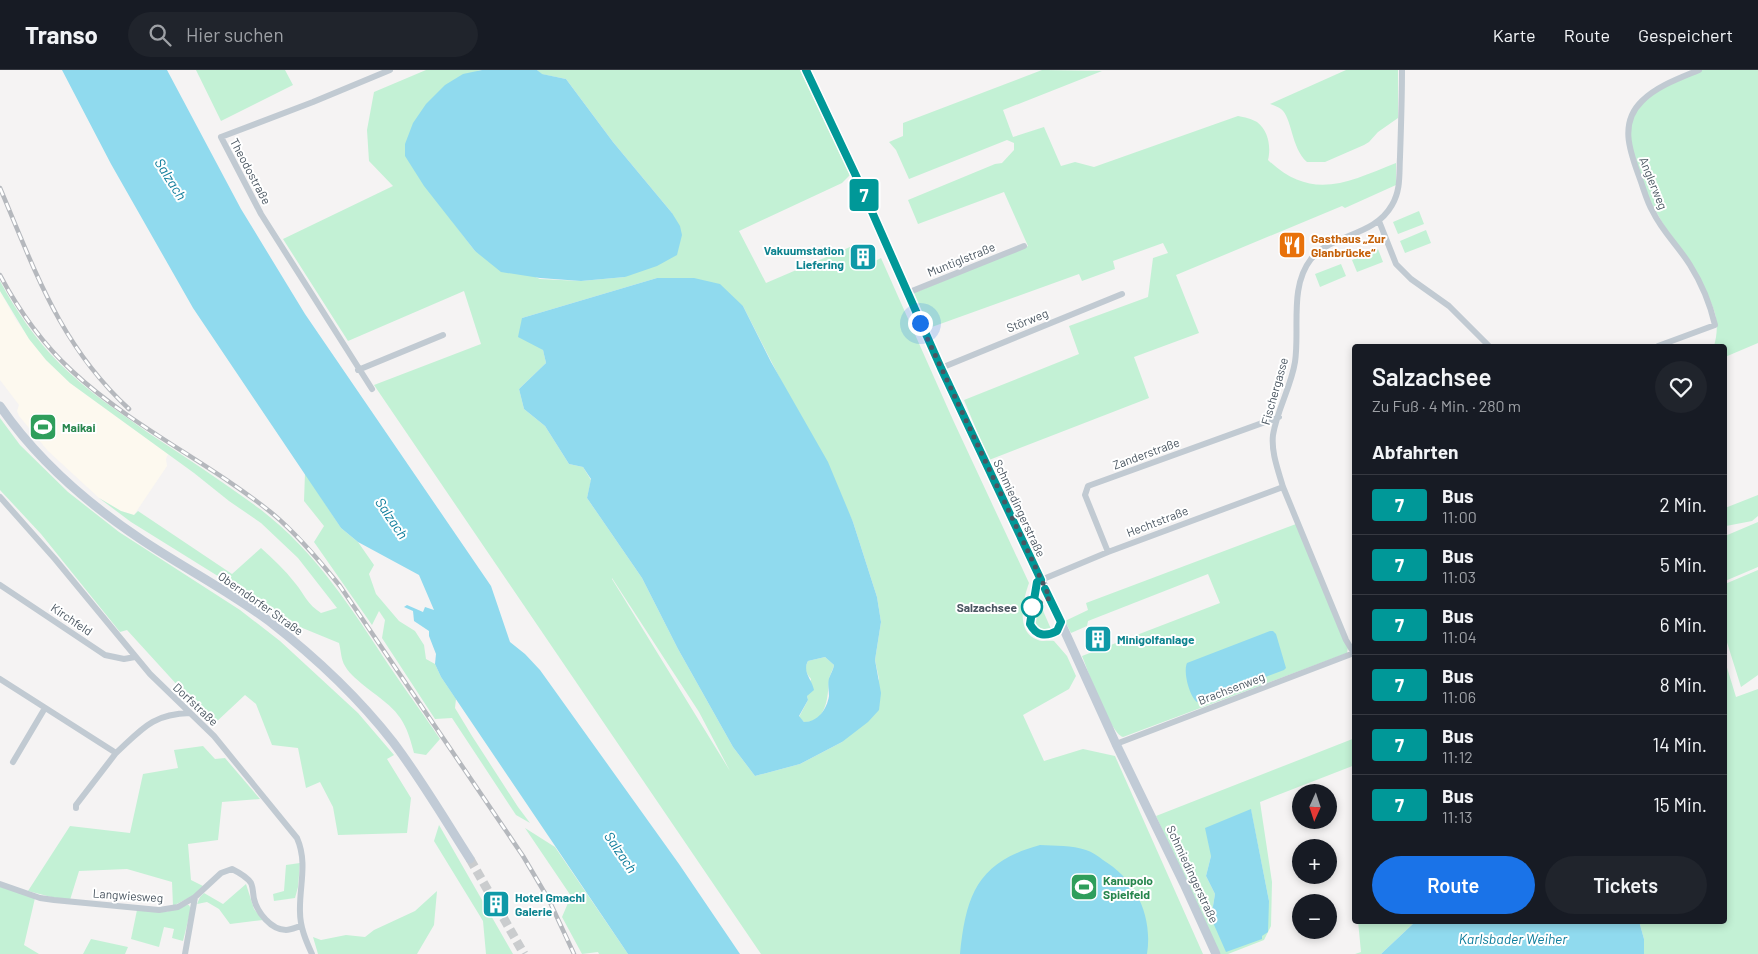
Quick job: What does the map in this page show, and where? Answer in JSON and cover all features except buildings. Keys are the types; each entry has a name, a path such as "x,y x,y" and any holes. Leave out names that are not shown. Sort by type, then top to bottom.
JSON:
{"street":[{"name":"Theodostraße","path":"372,389 358,370 261,214 221,136 390,70"},
{"name":"Schmiedingerstraße","path":"806,70 860,185 941,368 1216,954"},
{"name":"Fischergasse","path":"1352,650 1283,486 1273,450 1273,435 1294,367 1297,348 1296,317 1299,291 1301,279 1306,268 1312,258 1324,248 1371,227 1379,221 1392,206 1398,192 1402,140 1402,70"},
{"name":"Anglerweg","path":"1663,344 1715,325 1710,306 1698,278 1653,212 1631,156 1628,137 1634,112 1641,101 1659,88 1699,70"},
{"path":"1379,221 1396,264 1411,279 1454,310 1487,344"},
{"name":"Muntiglstraße","path":"907,293 1024,246"},
{"name":"Störweg","path":"941,368 1122,294"},
{"path":"358,370 443,335"},
{"name":"Oberndorfer Straße","path":"0,406 42,457 73,488 143,541 233,596 302,648 360,704 392,742 410,766 470,859"},
{"name":"Zanderstraße","path":"1108,552 1085,495 1088,486 1279,417"},
{"name":"Hechtstraße","path":"1041,580 1108,552 1283,486"},
{"name":"Dorfstraße","path":"0,497 55,559 134,657 214,736 298,838 303,858 301,926 312,954"},
{"name":"Kirchfeld","path":"0,584 105,655 124,659 134,657"},
{"name":"Brachsenweg","path":"1116,744 1352,655"},
{"path":"0,678 116,753"},
{"path":"14,762 45,708"},
{"path":"76,808 76,805 116,753 138,731 151,721 179,713 190,713"},
{"name":"Langwiesweg","path":"0,884 40,898 159,910 178,907 195,897 221,873 232,869 239,872 251,883 254,901 259,912 270,923 279,929 287,930 301,926"},
{"path":"185,954 195,897"}],"shaded area":[{"path":"0,291 16,320 46,360 70,383 168,454 166,459 167,466 134,515 121,511 99,498 48,451 19,416 17,411 19,405 0,380"}],"green space":[{"path":"196,70 285,70 293,85 221,121"},
{"path":"426,70 482,70 477,71 452,221 475,251 540,279 581,281 625,277 672,213 613,142 566,79 541,74 537,70 800,70 850,175 842,183 739,231 766,283 850,247 859,269 881,258 953,420 1029,583 1023,606 1023,623 1026,630 1038,640 1054,641 1067,656 1076,676 1069,689 1023,715 1044,761 1083,749 1115,756 1203,954 761,954 374,385 481,344 464,291 348,341 283,239 393,186 369,161 367,130 374,92","holes":["657,278 743,306 853,522 877,597 881,622 875,660 879,679 842,742 800,764 755,776 733,747 678,649 642,578 587,498 591,480 583,467 569,464 545,426 524,409 519,389 546,363 543,350 522,318","612,579 699,712 730,771"]},
{"path":"1042,70 1102,71 1003,110 1013,137 1044,127 1061,166 1075,162 1094,167 1238,116 1253,120 1261,126 1267,135 1268,160 1284,173 1300,181 1330,184 1346,181 1396,163 1396,185 1345,208 1342,206 1176,275 1199,333 1134,357 1149,398 989,460 964,400 1079,354 1069,326 1148,297 1153,258 1168,253 1163,243 1113,261 1115,269 1082,281 1079,274 929,328 914,293 1028,246 1004,192 918,224 908,200 995,164 1002,163 1014,150 1014,143 1007,140 909,179 896,150 889,142 903,136 903,123"},
{"path":"1346,70 1398,70 1398,118 1364,145 1325,162 1307,162 1298,149 1285,113 1280,108 1270,104"},
{"path":"1702,70 1758,70 1758,343 1727,356 1727,344 1714,344 1717,325 1712,305 1653,206 1640,176 1632,149 1632,124 1642,103 1647,98 1679,80"},
{"path":"1419,211 1424,224 1398,234 1393,222"},
{"path":"1426,230 1431,243 1405,253 1400,241"},
{"path":"1378,249 1383,262 1357,272 1352,260"},
{"path":"1341,264 1346,276 1320,287 1315,274"},
{"path":"0,281 35,335 70,374 150,434 260,509 299,544 332,582 440,739 426,755 414,753 407,730 398,715 347,669 339,643 300,627 131,522 99,498 121,511 134,515 138,511 232,574 261,548 287,574 316,610 321,613 337,608 298,558 261,523 70,383 46,360 29,339 0,291"},
{"path":"0,418 20,445 68,492 119,532 240,610 280,641 358,713 394,755 387,759 411,798 407,833 338,835 333,807 320,782 306,788 298,748 272,745 256,704 245,695 214,724 175,691 179,687 127,630 120,632 41,534 0,490"},
{"path":"305,473 341,528 358,542 374,565 369,574 376,594 399,621 415,631 424,645 426,659 435,664 441,677 456,699 455,708 530,823 516,815 452,718 435,719 382,638 385,620 379,611 372,625 314,542 324,526 304,501"},
{"path":"1758,495 1758,516 1752,521 1727,526 1727,507"},
{"path":"1758,522 1758,567 1727,580 1727,535"},
{"path":"1296,524 1348,647 1347,653 1123,737 1118,733 1106,714 1082,656 1220,603 1208,574 1088,621 1087,626 1071,633 1065,621 1088,610 1086,603"},
{"path":"1758,570 1758,675 1741,687 1727,642 1727,583"},
{"path":"1037,597 1051,629 1048,632 1040,631 1034,625"},
{"path":"825,657 834,665 829,679 825,707 817,718 804,722 799,717 808,700 807,696 811,679 806,671 806,666 808,661"},
{"path":"1727,668 1736,697 1758,689 1758,954 1644,954 1644,939 1640,924 1727,924"},
{"path":"1352,739 1352,766 1306,784 1292,784 1292,790 1260,802 1272,882 1271,926 1264,940 1228,954 1219,954 1156,816","holes":["1251,810 1269,901 1262,936 1211,918 1215,894 1206,876 1211,856"]},
{"path":"203,746 215,759 225,758 260,799 222,802 218,840 188,844 191,880 203,886 194,895 173,906 172,882 127,869 79,871 70,900 28,891 70,826 130,833 143,774 178,768 174,750"},
{"path":"439,825 513,954 486,954 483,921 434,841"},
{"path":"525,828 555,847 628,954 599,954 598,952 582,954 562,917 571,896"},
{"path":"300,863 295,898 274,901 273,894 284,891 286,865"},
{"path":"246,884 254,909 263,920 230,924 219,909 207,902 197,904 204,893 223,904"},
{"path":"0,886 35,898 24,945 39,954 0,954"},
{"path":"437,891 434,925 417,954 318,954 313,937 321,940 346,935 365,937 374,930 415,911"},
{"path":"187,905 191,909 183,941 172,938 174,929 164,927 159,947 131,939 137,910 166,912"},
{"path":"1358,924 1413,924 1381,954 1355,954 1361,952"},
{"path":"91,939 128,947 125,954 83,954"}],"water":[{"name":"Salzach","path":"62,70 167,70 241,209 305,314 491,586 510,642 540,670 679,864 740,954 628,954 441,677 435,664 436,654 429,631 414,621 413,611 404,607 407,605 423,612 425,607 434,610 419,575 358,542 341,528 193,308 111,164"},
{"path":"482,70 537,70 542,74 566,79 613,142 672,213 680,226 682,235 677,255 657,266 625,277 581,281 540,278 501,272 475,251 424,186 405,156 405,144 413,123 426,104 445,85 463,74"},
{"path":"657,278 694,278 720,284 743,306 771,362 828,462 853,522 877,597 881,622 875,660 881,693 879,710 868,722 842,742 800,764 755,776 733,747 678,649 642,578 587,498 591,479 583,467 569,464 545,426 524,409 519,389 546,363 543,350 518,337 522,318","holes":["825,657 834,665 829,680 829,696 826,706 814,720 804,722 799,716 808,700 807,696 814,690 806,669 808,661"]},
{"path":"1270,631 1276,634 1286,668 1284,670 1201,701 1197,702 1194,699 1186,677 1187,663"},
{"path":"1251,809 1269,901 1268,932 1262,936 1262,939 1226,952 1211,918 1215,894 1206,876 1211,856 1205,828"},
{"path":"1040,845 1081,848 1115,868 1125,878 1140,900 1144,913 1147,926 1147,954 960,954 966,914 979,883 989,871 1002,861 1019,852"},
{"name":"Karlsbader Weiher","path":"1413,924 1640,924 1644,939 1644,954 1381,954"}],"tunnel":[{"path":"470,859 524,954"}],"railway":[{"path":"0,188 38,278 67,333 105,385 129,409"},
{"path":"0,275 32,326 51,350 72,371 120,410 223,478 273,514 300,539 324,567 340,586 523,856 549,900 574,954"}],"bus line":[{"name":"7","path":"806,70 857,178 941,368 1041,580 1037,582 1030,624 1038,634 1049,635 1057,631 1061,622 1045,589"}],"place":[{"name":"Gasthaus „Zur Glanbrücke“","path":"1292,245"},
{"name":"Vakuumstation Liefering","path":"863,257"},
{"name":"Maikai","path":"43,427"},
{"name":"Salzachsee","path":"1032,607"},
{"name":"Minigolfanlage","path":"1098,639"},
{"name":"Kanupolo Spielfeld","path":"1084,887"},
{"name":"Hotel Gmachl Galerie","path":"496,904"}],"route":[{"path":"920,323 1050,598 1032,607"}]}
